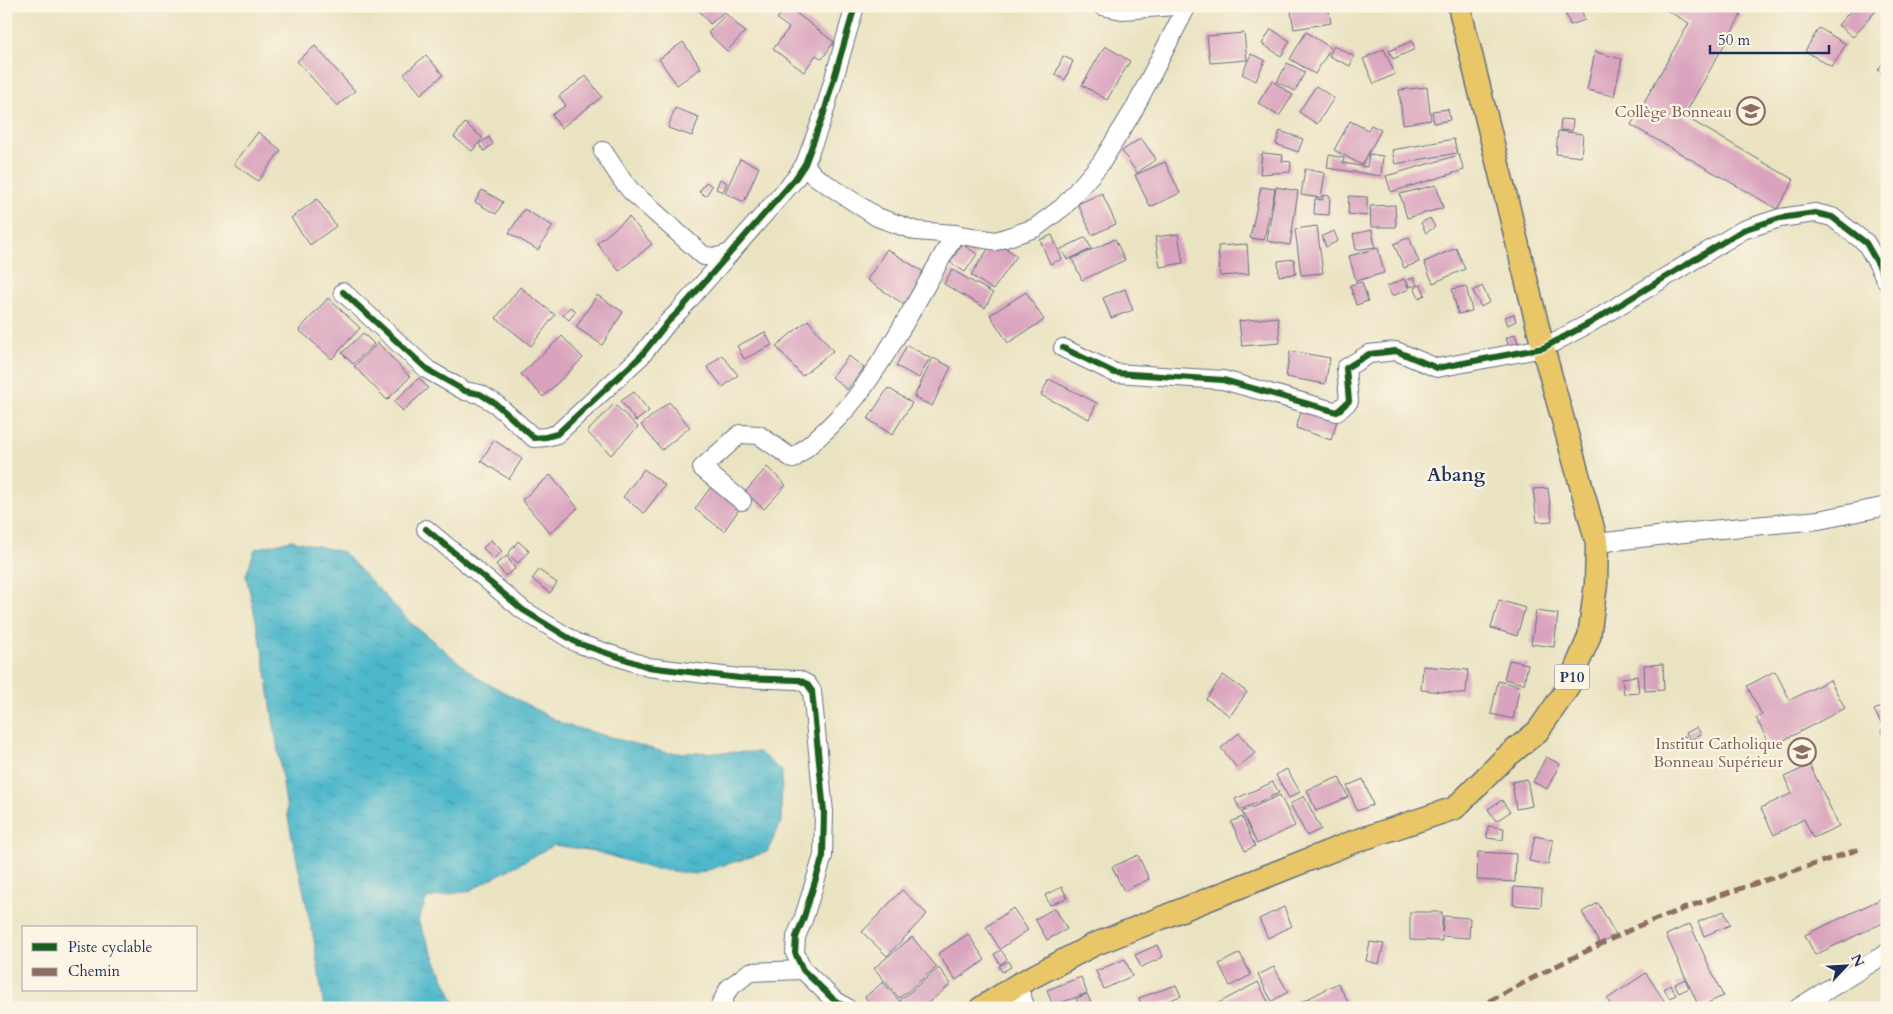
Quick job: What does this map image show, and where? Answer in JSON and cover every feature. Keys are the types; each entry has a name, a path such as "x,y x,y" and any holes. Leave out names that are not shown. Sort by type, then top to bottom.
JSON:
{"main road":[{"name":"P10","path":"981,1008 1017,985 1093,945 1353,842 1455,808 1504,759 1538,731 1567,689 1589,637 1596,584 1597,543 1543,348 1459,6"}],"street":[{"path":"343,292 428,370 465,391 480,394 496,404 534,438 557,434 641,356 668,322 784,193 805,164 822,116 854,6"},
{"path":"1102,6 1122,10 1175,6"},
{"path":"805,164 813,175 877,217 916,231 955,234 996,241 1036,228 1063,207 1101,163 1133,110 1188,6"},
{"path":"603,151 631,191 704,256 717,257 730,253"},
{"path":"1062,348 1115,373 1223,380 1337,412 1349,401 1346,368 1369,354 1396,352 1437,368 1543,348 1590,323 1743,230 1780,218 1815,213 1832,217 1866,243 1887,282"},
{"path":"742,500 702,468 740,434 759,435 793,459 827,430 862,390 900,331 955,234"},
{"path":"1597,543 1819,520 1887,506"},
{"path":"426,529 523,610 577,643 648,667 739,678 799,680 807,684 812,691 824,812 823,856 796,938 795,953 803,970 833,999 847,1008"},
{"path":"1798,1008 1887,953"},
{"path":"719,1008 729,988 750,972 803,970"},
{"path":"1017,985 1026,1008"}],"water":[{"path":"291,540 343,552 411,623 478,678 563,724 667,753 759,752 782,771 781,823 767,852 695,874 650,868 594,851 554,845 469,891 427,898 418,921 457,1008 324,1008 314,940 289,823 263,653 246,575 255,549"}],"building":[{"path":"700,6 731,6 710,24 697,8"},
{"path":"787,6 834,42 822,59 816,55 804,72 773,49 789,28 777,19"},
{"path":"1290,6 1328,6 1331,23 1294,29"},
{"path":"1563,6 1580,6 1585,20 1570,25"},
{"path":"1659,6 1726,6 1741,15 1684,116 1794,180 1777,209 1631,125 1689,23"},
{"path":"1855,6 1880,6 1853,37 1838,25"},
{"path":"726,14 745,32 727,51 708,33"},
{"path":"1819,28 1846,44 1832,67 1805,51"},
{"path":"1271,29 1290,41 1281,56 1262,44"},
{"path":"1306,32 1331,48 1315,74 1290,59"},
{"path":"1244,33 1247,60 1210,63 1207,36"},
{"path":"1412,41 1415,49 1393,59 1389,51"},
{"path":"683,42 701,68 677,85 659,59"},
{"path":"315,46 355,91 337,106 297,61"},
{"path":"1105,46 1130,61 1107,100 1082,85"},
{"path":"1334,46 1354,56 1350,66 1329,56"},
{"path":"1384,49 1395,74 1374,84 1363,59"},
{"path":"1595,52 1622,59 1614,96 1587,90"},
{"path":"1251,54 1265,60 1256,81 1242,74"},
{"path":"426,55 443,75 421,94 404,74"},
{"path":"1063,56 1073,61 1065,80 1055,75"},
{"path":"1887,57 1887,76 1878,70"},
{"path":"1287,63 1305,72 1295,91 1277,82"},
{"path":"586,76 602,97 561,128 552,115 566,105 559,96"},
{"path":"1272,81 1293,95 1279,116 1258,103"},
{"path":"1316,86 1334,98 1317,124 1299,112"},
{"path":"1427,87 1431,120 1403,124 1399,90"},
{"path":"675,108 699,117 692,136 668,128"},
{"path":"1448,109 1450,120 1434,123 1432,111"},
{"path":"1561,119 1573,120 1572,131 1560,130"},
{"path":"1350,121 1368,130 1371,125 1381,130 1362,165 1334,150"},
{"path":"465,123 483,138 472,151 454,137"},
{"path":"1280,131 1303,139 1298,152 1276,144"},
{"path":"1558,131 1583,134 1581,157 1556,154"},
{"path":"258,132 281,150 258,181 234,164"},
{"path":"489,137 493,144 484,151 479,144"},
{"path":"1141,138 1156,159 1137,173 1122,151"},
{"path":"1454,139 1457,153 1395,164 1392,150"},
{"path":"1262,153 1283,155 1282,161 1291,162 1290,172 1260,174"},
{"path":"1369,154 1383,156 1381,176 1327,168 1329,155 1344,158 1343,163 1367,167"},
{"path":"1459,155 1464,170 1391,192 1386,176"},
{"path":"740,159 759,167 744,202 725,193"},
{"path":"1165,162 1180,193 1150,207 1135,175"},
{"path":"1305,169 1325,173 1321,198 1301,195"},
{"path":"720,179 727,183 723,192 716,189"},
{"path":"706,182 712,186 706,196 699,192"},
{"path":"1436,185 1443,208 1407,218 1400,194"},
{"path":"1261,187 1275,189 1264,240 1250,238"},
{"path":"1276,187 1298,191 1290,245 1267,241"},
{"path":"482,190 503,202 496,214 475,202"},
{"path":"1102,193 1116,224 1092,235 1078,204"},
{"path":"1323,195 1330,196 1329,215 1314,214 1315,199 1323,200"},
{"path":"1349,196 1367,197 1367,216 1348,214"},
{"path":"317,199 336,226 310,245 291,218"},
{"path":"1395,205 1396,227 1371,227 1370,206"},
{"path":"524,209 553,226 538,250 509,233"},
{"path":"629,217 652,244 619,271 597,243"},
{"path":"1430,218 1435,227 1426,233 1421,223"},
{"path":"1317,226 1323,273 1301,275 1295,229"},
{"path":"1372,230 1375,247 1356,250 1353,234"},
{"path":"1334,231 1338,241 1326,247 1322,236"},
{"path":"1178,234 1183,263 1160,267 1155,237"},
{"path":"1052,235 1062,259 1050,264 1040,240"},
{"path":"1086,237 1091,249 1067,260 1061,249"},
{"path":"1409,237 1419,262 1404,268 1394,244"},
{"path":"1115,239 1125,260 1082,280 1072,259"},
{"path":"994,240 1017,256 993,290 971,275"},
{"path":"962,244 977,254 965,272 950,262"},
{"path":"1247,244 1249,274 1220,276 1218,246"},
{"path":"1378,248 1384,273 1356,281 1349,256"},
{"path":"1456,248 1465,269 1433,283 1424,262"},
{"path":"887,249 928,275 908,307 867,280"},
{"path":"1294,259 1296,274 1279,276 1278,261"},
{"path":"952,270 993,293 985,308 944,284"},
{"path":"1414,278 1417,285 1409,287 1407,280"},
{"path":"1404,279 1409,289 1392,296 1387,286"},
{"path":"1362,282 1368,301 1356,305 1350,285"},
{"path":"1421,285 1425,295 1419,298 1414,288"},
{"path":"1466,286 1472,311 1458,314 1452,289"},
{"path":"1482,286 1490,302 1481,307 1473,291"},
{"path":"520,287 555,315 531,346 496,318"},
{"path":"1125,289 1133,310 1111,318 1103,298"},
{"path":"1026,292 1044,320 1008,343 990,315"},
{"path":"597,295 623,312 602,345 576,327"},
{"path":"328,298 360,328 332,359 299,330"},
{"path":"570,307 576,311 569,320 563,315"},
{"path":"1514,314 1516,321 1508,325 1505,317"},
{"path":"1278,317 1280,343 1242,346 1239,321"},
{"path":"808,320 833,351 802,376 776,346"},
{"path":"765,332 772,345 744,359 737,346"},
{"path":"363,333 374,344 353,364 342,353"},
{"path":"1515,334 1519,345 1509,348 1506,338"},
{"path":"562,336 583,358 543,397 521,374"},
{"path":"378,343 410,377 387,400 354,366"},
{"path":"907,345 930,358 919,378 896,366"},
{"path":"1290,351 1330,358 1325,384 1286,377"},
{"path":"722,355 738,375 723,387 707,367"},
{"path":"849,356 864,368 847,390 832,377"},
{"path":"933,358 951,367 932,406 914,397"},
{"path":"419,378 428,388 403,411 394,402"},
{"path":"1049,379 1097,403 1089,419 1041,395"},
{"path":"888,388 912,403 892,435 868,419"},
{"path":"634,392 649,411 636,421 621,401"},
{"path":"669,402 690,427 662,450 641,425"},
{"path":"614,404 638,427 611,455 587,432"},
{"path":"1303,406 1338,418 1331,440 1296,428"},
{"path":"494,440 522,459 509,479 481,461"},
{"path":"767,467 786,485 764,509 745,492"},
{"path":"644,469 665,485 644,513 623,497"},
{"path":"550,475 578,508 550,533 522,500"},
{"path":"713,484 742,505 724,531 695,509"},
{"path":"1548,488 1552,521 1537,522 1533,489"},
{"path":"491,540 502,551 493,559 483,548"},
{"path":"518,541 529,551 518,563 508,554"},
{"path":"507,556 515,569 505,576 496,564"},
{"path":"539,570 557,583 550,593 532,579"},
{"path":"1499,600 1525,608 1517,636 1491,628"},
{"path":"1536,611 1558,614 1554,647 1531,644"},
{"path":"1509,660 1528,664 1524,684 1504,679"},
{"path":"1663,664 1664,690 1645,691 1644,665"},
{"path":"1423,666 1468,670 1466,694 1421,690"},
{"path":"1775,671 1790,700 1830,680 1845,708 1771,747 1756,718 1762,715 1747,686"},
{"path":"1223,675 1247,692 1230,716 1206,699"},
{"path":"1637,676 1639,693 1624,694 1622,678"},
{"path":"1498,681 1520,686 1513,719 1491,714"},
{"path":"1887,704 1887,720 1881,723 1874,710"},
{"path":"1697,727 1701,734 1691,740 1686,733"},
{"path":"1887,727 1887,742 1881,730"},
{"path":"1239,733 1255,753 1237,768 1221,748"},
{"path":"1685,736 1688,743 1682,746 1679,738"},
{"path":"1546,757 1560,764 1547,789 1533,782"},
{"path":"1810,765 1839,826 1813,838 1804,819 1774,835 1761,808 1792,793 1784,777"},
{"path":"1287,769 1300,792 1289,798 1276,775"},
{"path":"1339,777 1348,797 1316,811 1307,790"},
{"path":"1363,779 1373,805 1357,811 1347,786"},
{"path":"1527,779 1532,806 1516,809 1512,782"},
{"path":"1273,782 1279,793 1240,810 1235,799"},
{"path":"1280,795 1295,826 1257,844 1242,812"},
{"path":"1304,796 1321,829 1307,836 1290,804"},
{"path":"1502,800 1510,812 1496,821 1488,809"},
{"path":"1242,817 1255,846 1245,851 1231,822"},
{"path":"1488,826 1504,828 1503,840 1487,838"},
{"path":"1535,836 1553,840 1548,865 1529,861"},
{"path":"1478,852 1516,854 1515,882 1477,880"},
{"path":"1138,855 1149,879 1124,891 1112,867"},
{"path":"1062,887 1067,898 1050,905 1045,895"},
{"path":"1514,887 1542,889 1541,907 1513,905"},
{"path":"902,890 927,914 887,956 862,932"},
{"path":"1881,899 1887,910 1887,921 1815,955 1805,935"},
{"path":"1598,903 1616,935 1600,944 1582,912"},
{"path":"1284,907 1292,926 1268,938 1259,919"},
{"path":"1013,908 1028,930 1000,949 986,927"},
{"path":"1055,908 1067,929 1047,940 1035,919"},
{"path":"1724,911 1730,925 1704,936 1698,922"},
{"path":"1410,912 1442,912 1442,932 1444,916 1470,918 1469,938 1442,936 1442,941 1410,940"},
{"path":"1690,924 1723,996 1699,1007 1666,935"},
{"path":"968,934 985,960 956,980 938,954"},
{"path":"912,937 937,967 899,998 874,968"},
{"path":"1370,942 1384,944 1379,964 1366,961"},
{"path":"1157,945 1163,957 1141,967 1135,955"},
{"path":"1001,950 1007,959 1000,964 994,954"},
{"path":"1240,953 1251,975 1230,986 1219,964"},
{"path":"1125,959 1132,976 1104,989 1096,971"},
{"path":"1008,961 1011,967 1002,972 999,966"},
{"path":"1274,967 1288,992 1272,1001 1258,975"},
{"path":"939,968 951,984 922,1008 906,1008 900,1000"},
{"path":"1646,973 1669,1008 1613,1008 1607,999"},
{"path":"1081,977 1087,993 1053,1006 1047,990"},
{"path":"1685,979 1689,988 1679,993 1675,984"},
{"path":"883,982 904,1008 873,1008 865,997"},
{"path":"1258,982 1271,1008 1209,1008"},
{"path":"1338,983 1351,1008 1290,1008"},
{"path":"1176,985 1181,996 1148,1008 1142,1008 1139,998"},
{"path":"1671,985 1676,995 1669,998 1664,988"},
{"path":"1087,994 1092,1004 1080,1008 1076,999"}],"marked path":[{"path":"1476,1008 1638,926 1715,897 1863,848"}],"cycle path":[{"path":"343,292 428,370 465,391 480,394 496,404 534,438 557,434 641,356 668,322 795,179 805,164 823,116 855,6"},
{"path":"1063,348 1115,373 1223,380 1337,412 1349,401 1346,368 1369,354 1396,351 1437,368 1543,348 1590,323 1743,230 1780,218 1815,213 1832,217 1866,243 1887,282"},
{"path":"426,529 523,610 577,643 648,667 739,678 799,680 807,684 812,691 824,812 823,856 796,937 795,953 803,970 833,999 847,1008"}],"place":[{"name":"Collège Bonneau","path":"1751,111"},
{"name":"Institut Catholique Bonneau Supérieur","path":"1802,752"}],"district":[{"name":"Abang","path":"1456,474"}]}
